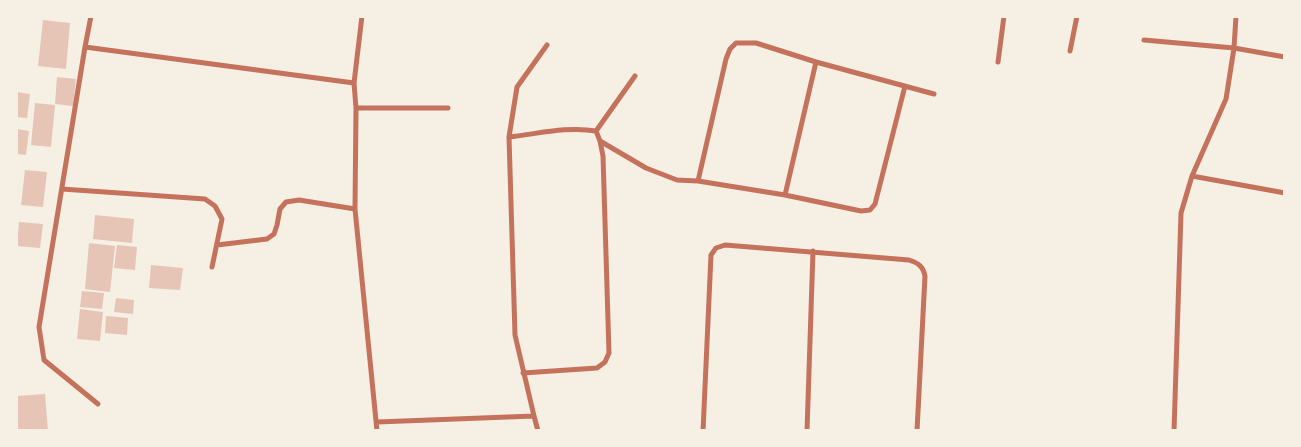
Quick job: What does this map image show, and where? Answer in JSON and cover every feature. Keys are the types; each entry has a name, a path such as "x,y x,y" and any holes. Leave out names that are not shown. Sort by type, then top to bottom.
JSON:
{"street":[{"path":"91,16 39,327 44,360 98,404"},
{"path":"362,16 354,83 356,108 355,209 378,431"},
{"path":"998,62 1004,16"},
{"path":"1070,51 1077,16"},
{"path":"1174,431 1181,213 1192,176 1226,99 1234,48 1236,16"},
{"path":"1144,40 1234,48 1285,58"},
{"path":"698,181 726,59 730,49 736,42 756,43 816,62 934,94"},
{"path":"538,431 516,335 509,137 517,87 547,45"},
{"path":"85,47 354,83"},
{"path":"785,195 816,62"},
{"path":"596,131 635,76"},
{"path":"600,141 646,168 677,180 698,181 785,195 861,211 870,210 875,204 904,86"},
{"path":"356,108 448,108"},
{"path":"509,137 574,129 596,131"},
{"path":"524,373 597,368 606,362 609,353 603,156 596,131"},
{"path":"1192,176 1285,193"},
{"path":"62,189 205,199 215,206 222,219 212,267"},
{"path":"217,245 267,240 274,234 280,209 286,202 299,200 355,209"},
{"path":"703,431 711,255 716,248 724,245 813,251 909,260 918,263 924,270 925,276 917,431"},
{"path":"808,431 813,251"},
{"path":"377,422 534,416"}],"building":[{"path":"43,20 70,23 66,69 38,66"},
{"path":"57,77 76,79 73,106 55,104"},
{"path":"16,92 30,94 27,118 16,117"},
{"path":"35,103 55,105 51,147 31,145"},
{"path":"16,129 29,131 26,155 16,154"},
{"path":"25,170 47,172 43,207 21,205"},
{"path":"95,215 134,219 132,243 93,239"},
{"path":"19,222 43,224 40,248 17,246"},
{"path":"89,243 115,246 110,292 85,289"},
{"path":"117,245 137,247 135,270 114,268"},
{"path":"151,265 183,268 180,290 149,288"},
{"path":"82,291 104,293 102,309 80,307"},
{"path":"116,298 134,300 133,314 114,312"},
{"path":"80,309 103,312 100,341 77,339"},
{"path":"106,316 128,318 127,335 105,333"},
{"path":"45,394 48,431 16,431 16,396"}]}
